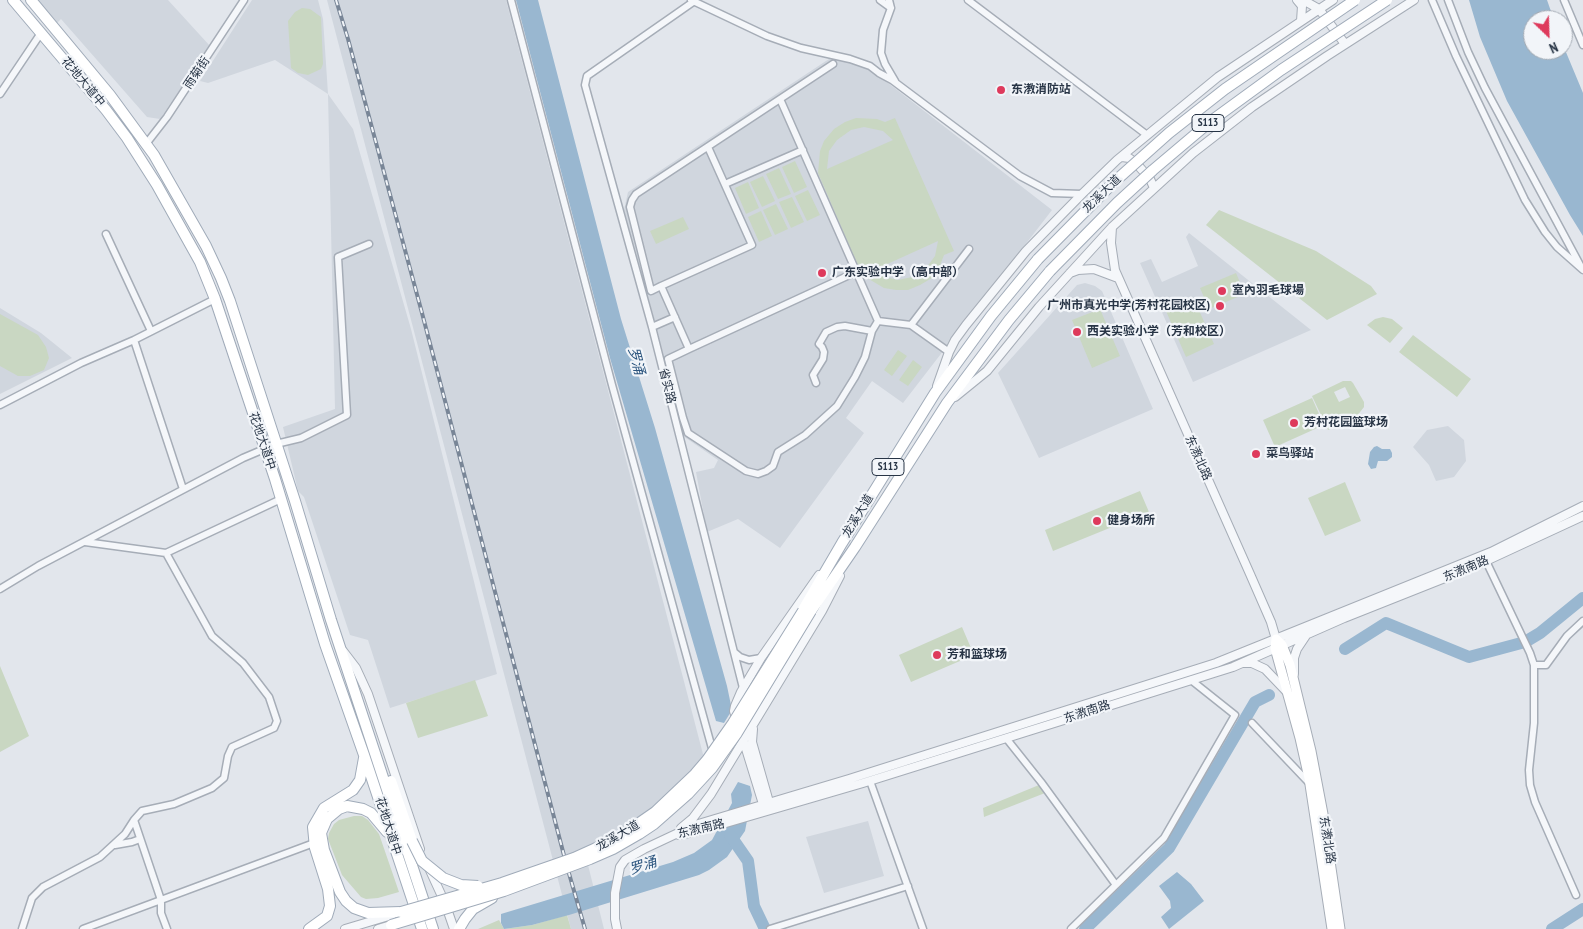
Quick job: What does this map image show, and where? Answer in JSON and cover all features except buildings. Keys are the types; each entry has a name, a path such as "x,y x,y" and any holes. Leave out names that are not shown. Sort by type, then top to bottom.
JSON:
{"main road":[{"name":"花地大道中","path":"11,0 106,110 142,162 193,248 215,299 281,499 325,644 422,929"},
{"name":"花地大道中","path":"32,0 110,95 146,144 206,246 221,278 296,501 330,620 433,929"},
{"name":"龙溪大道","path":"388,927 590,859 614,849 654,824 688,794 712,768 737,734 808,610 842,543 934,393 991,316 1038,259 1113,183 1169,134 1225,89 1355,0"},
{"name":"龙溪大道","path":"808,610 855,547 947,403 1009,320 1050,271 1117,203 1211,121 1282,70 1387,0"},
{"path":"330,620 372,727 412,841 422,861 443,878 460,885 503,887"},
{"name":"东漖北路","path":"1278,644 1294,676 1318,783 1340,929"},
{"name":"东漖北路","path":"1278,644 1287,692 1310,784 1332,929"},
{"path":"308,929 327,916 330,906 328,889 314,843 313,827 324,808 353,790 360,780 364,755"},
{"path":"392,840 371,813 363,809 347,806 333,813 323,825 321,833 324,850 340,892 346,901 354,908 368,913 401,912"},
{"name":"龙溪大道","path":"401,912 503,887"},
{"path":"460,929 473,908 503,887"}],"street":[{"name":"雨菊街","path":"146,144 167,117 244,0"},
{"path":"511,0 612,385 666,586 698,692 720,780"},
{"path":"880,0 891,8"},
{"path":"890,0 891,8 883,30 881,53 897,84"},
{"path":"968,0 1147,135"},
{"path":"1297,0 1302,6 1301,21"},
{"path":"1303,0 1319,9"},
{"path":"1311,0 1345,44"},
{"path":"934,393 955,340 1000,281 1026,251 1082,194 1147,135 1218,78 1334,0"},
{"path":"947,403 988,371 1039,307 1112,227 1193,153 1238,118 1345,44 1414,0"},
{"path":"1432,0 1456,56 1531,212 1557,246 1583,270"},
{"path":"1448,0 1461,35 1485,88 1583,270"},
{"path":"1564,0 1583,45"},
{"path":"692,1 776,39 801,48 850,59 870,66 1020,176 1052,193 1082,194"},
{"name":"省实路","path":"692,1 587,76 585,85 652,328 742,690"},
{"path":"0,94 41,33"},
{"path":"708,147 752,245 652,290 630,206 636,194 833,64"},
{"path":"780,99 878,321"},
{"path":"725,184 803,150"},
{"path":"1122,157 1129,158 1136,163 1150,179 1154,188"},
{"name":"东漖北路","path":"1112,227 1112,258 1118,278 1272,622 1278,644"},
{"path":"106,234 151,331"},
{"path":"0,589 38,566 243,458 276,444 301,438 347,415 338,257 369,244"},
{"path":"912,325 969,249"},
{"path":"1069,274 1078,270 1094,270 1118,278"},
{"path":"856,272 668,359 682,418 688,433 746,471 758,474 766,471 773,466 778,452 805,435 837,406 865,357 872,331 878,321"},
{"path":"660,286 689,349"},
{"path":"0,405 81,363 134,340 215,299"},
{"path":"652,328 674,317"},
{"path":"878,321 912,325 949,352"},
{"path":"816,383 813,375 823,359 824,352 819,344 826,332 845,326 872,331"},
{"path":"134,340 183,489"},
{"path":"84,542 166,553 281,499"},
{"name":"东漖南路","path":"672,836 714,823 754,807 766,806 870,781 1241,663 1278,644 1491,552 1583,506"},
{"name":"东漖南路","path":"714,823 751,816 766,806 1234,656 1278,644 1486,561 1583,516"},
{"path":"766,806 734,711 737,699 762,658 842,543"},
{"path":"617,929 615,908 620,867 625,860 672,836 703,807 822,611 855,547"},
{"path":"22,929 32,898 43,887 100,857 115,845 142,811 174,804 212,788 224,778 228,756 232,747 274,728 277,721 269,697 243,663 212,636 166,553"},
{"path":"1486,561 1534,664 1534,723 1529,770 1530,785 1535,802 1576,895"},
{"path":"1534,664 1546,665 1567,636 1583,621"},
{"path":"1294,676 1294,658 1297,649 1308,633"},
{"path":"343,651 356,668 368,694 421,850 445,903 454,929"},
{"path":"734,652 740,657 749,660 762,658"},
{"path":"1241,663 1252,663 1265,669 1287,692"},
{"path":"1071,929 1164,838 1235,715 1191,680"},
{"path":"742,690 740,703 742,713 747,722 753,727"},
{"path":"1252,724 1310,784"},
{"path":"753,727 752,742 766,806"},
{"path":"1006,738 1041,782 1116,886"},
{"path":"870,781 923,929"},
{"path":"134,820 161,900 162,913 167,929"},
{"path":"115,845 140,839"},
{"path":"83,929 314,843"},
{"path":"772,928 908,886"},
{"name":"龙溪大道","path":"345,929 401,912"},
{"name":"龙溪大道","path":"378,929 388,927"}],"shaded area":[{"path":"38,0 168,0 210,46 160,119 147,117 61,19 57,23"},
{"path":"252,0 318,0 323,19 328,94 275,60 208,83 200,81"},
{"path":"327,0 506,0 704,758 670,797 619,834 584,849 604,929 571,929"},
{"name":"广东实验中学（高中部）","path":"835,55 870,69 1052,210 903,403 872,381 846,418 864,433 780,548 738,519 707,532 696,472 714,468 718,460 683,436 656,326 624,210 628,192"},
{"path":"328,94 353,129 411,329 497,674 390,708 368,640 350,635 304,497 298,491 283,427 335,409"},
{"name":"广州市真光中学(芳村花园校区)","path":"1189,233 1311,330 1193,382 1140,263 1151,259 1162,282 1198,266 1186,237"},
{"name":"西关实验小学（芳和校区）","path":"1085,283 1095,286 1102,291 1153,409 1039,458 998,373 1077,285"},
{"path":"0,308 41,333 72,358 0,394"},
{"path":"1448,426 1464,440 1466,461 1454,477 1436,481 1429,465 1413,447 1427,430"},
{"path":"868,821 884,876 824,893 806,837"}],"green space":[{"path":"302,8 310,9 321,17 323,64 321,69 308,75 298,73 291,68 288,21 295,12"},
{"path":"856,118 877,119 885,122 895,118 954,251 944,255 939,268 932,278 920,285 908,290 884,288 862,275 818,173 820,151 824,141 834,129","holes":["864,127 883,131 893,140 827,169 829,151 837,140 851,130","938,241 935,256 924,271 912,277 898,280 872,271"]},
{"path":"795,161 807,187 794,193 782,167"},
{"path":"779,168 791,194 778,199 766,174"},
{"path":"763,176 775,201 762,207 750,182"},
{"path":"748,182 759,208 746,214 735,188"},
{"path":"808,190 820,215 807,221 795,196"},
{"path":"792,197 804,222 791,228 779,202"},
{"path":"776,204 788,229 775,235 763,210"},
{"path":"1219,210 1316,251 1371,286 1377,294 1327,320 1206,225"},
{"path":"761,211 772,236 759,242 748,217"},
{"path":"683,217 689,229 656,244 650,231"},
{"name":"室內羽毛球場","path":"1236,273 1245,294 1209,309 1200,288"},
{"path":"1194,299 1214,344 1186,357 1166,311"},
{"path":"1100,309 1120,356 1092,368 1072,320"},
{"path":"0,314 38,335 46,347 49,358 44,370 30,376 18,376 0,366"},
{"path":"1383,317 1392,319 1403,328 1390,343 1367,325 1375,319"},
{"path":"1413,335 1471,379 1457,397 1399,352"},
{"path":"898,350 907,356 892,376 884,370"},
{"path":"913,360 922,367 908,386 899,380"},
{"path":"1343,381 1351,381 1364,402 1364,407 1357,416 1328,430 1312,396","holes":["1345,387 1350,397 1339,402 1334,392"]},
{"name":"芳村花园篮球场","path":"1312,398 1324,425 1275,447 1263,420"},
{"path":"1345,482 1361,521 1325,536 1308,498"},
{"name":"健身场所","path":"1140,491 1149,512 1053,551 1045,530"},
{"name":"芳和篮球场","path":"962,627 974,655 911,682 899,655"},
{"path":"0,666 29,736 0,752"},
{"path":"475,680 488,716 418,738 406,703"},
{"path":"1039,785 1045,793 984,817 983,808"},
{"path":"362,816 368,820 379,834 399,892 378,898 366,899 361,897 342,875 328,839 329,833 334,824 339,820"},
{"path":"567,915 571,929 504,929 532,925"},
{"path":"499,920 504,929 478,929"}],"water":[{"path":"516,0 538,0 621,319 655,428 727,686 732,710 724,723 716,721 610,358"},
{"path":"1469,0 1547,0 1550,10 1523,10 1523,60 1569,60 1583,93 1583,236 1507,101 1480,37"},
{"path":"1377,446 1382,449 1390,449 1392,457 1387,461 1378,461 1376,468 1371,469 1368,464 1370,452"},
{"path":"738,782 750,786 752,795 745,831 727,857 709,870 699,875 569,915 532,925 504,929 501,923 501,914 673,862 694,853 712,840 732,803 731,794"},
{"path":"1177,872 1191,884 1204,901 1169,929 1161,917 1171,908 1170,901 1159,886"}],"waterway":[{"path":"1345,649 1386,623 1469,657 1525,642 1540,633 1583,598"},
{"path":"1085,929 1169,848 1255,702 1269,695"},
{"path":"730,835 748,861 754,906 765,929"},
{"path":"1552,929 1583,909"}],"railway":[{"path":"336,0 422,313 585,929"}],"place":[{"name":"东漖消防站","path":"1001,90"},
{"name":"广东实验中学（高中部）","path":"822,273"},
{"name":"室內羽毛球場","path":"1222,291"},
{"name":"广州市真光中学(芳村花园校区)","path":"1220,306"},
{"name":"西关实验小学（芳和校区）","path":"1077,332"},
{"name":"芳村花园篮球场","path":"1294,423"},
{"name":"菜鸟驿站","path":"1256,454"},
{"name":"健身场所","path":"1097,521"},
{"name":"芳和篮球场","path":"937,655"}],"water label":[{"name":"罗涌","path":"636,361"},
{"name":"罗涌","path":"643,866"}]}
